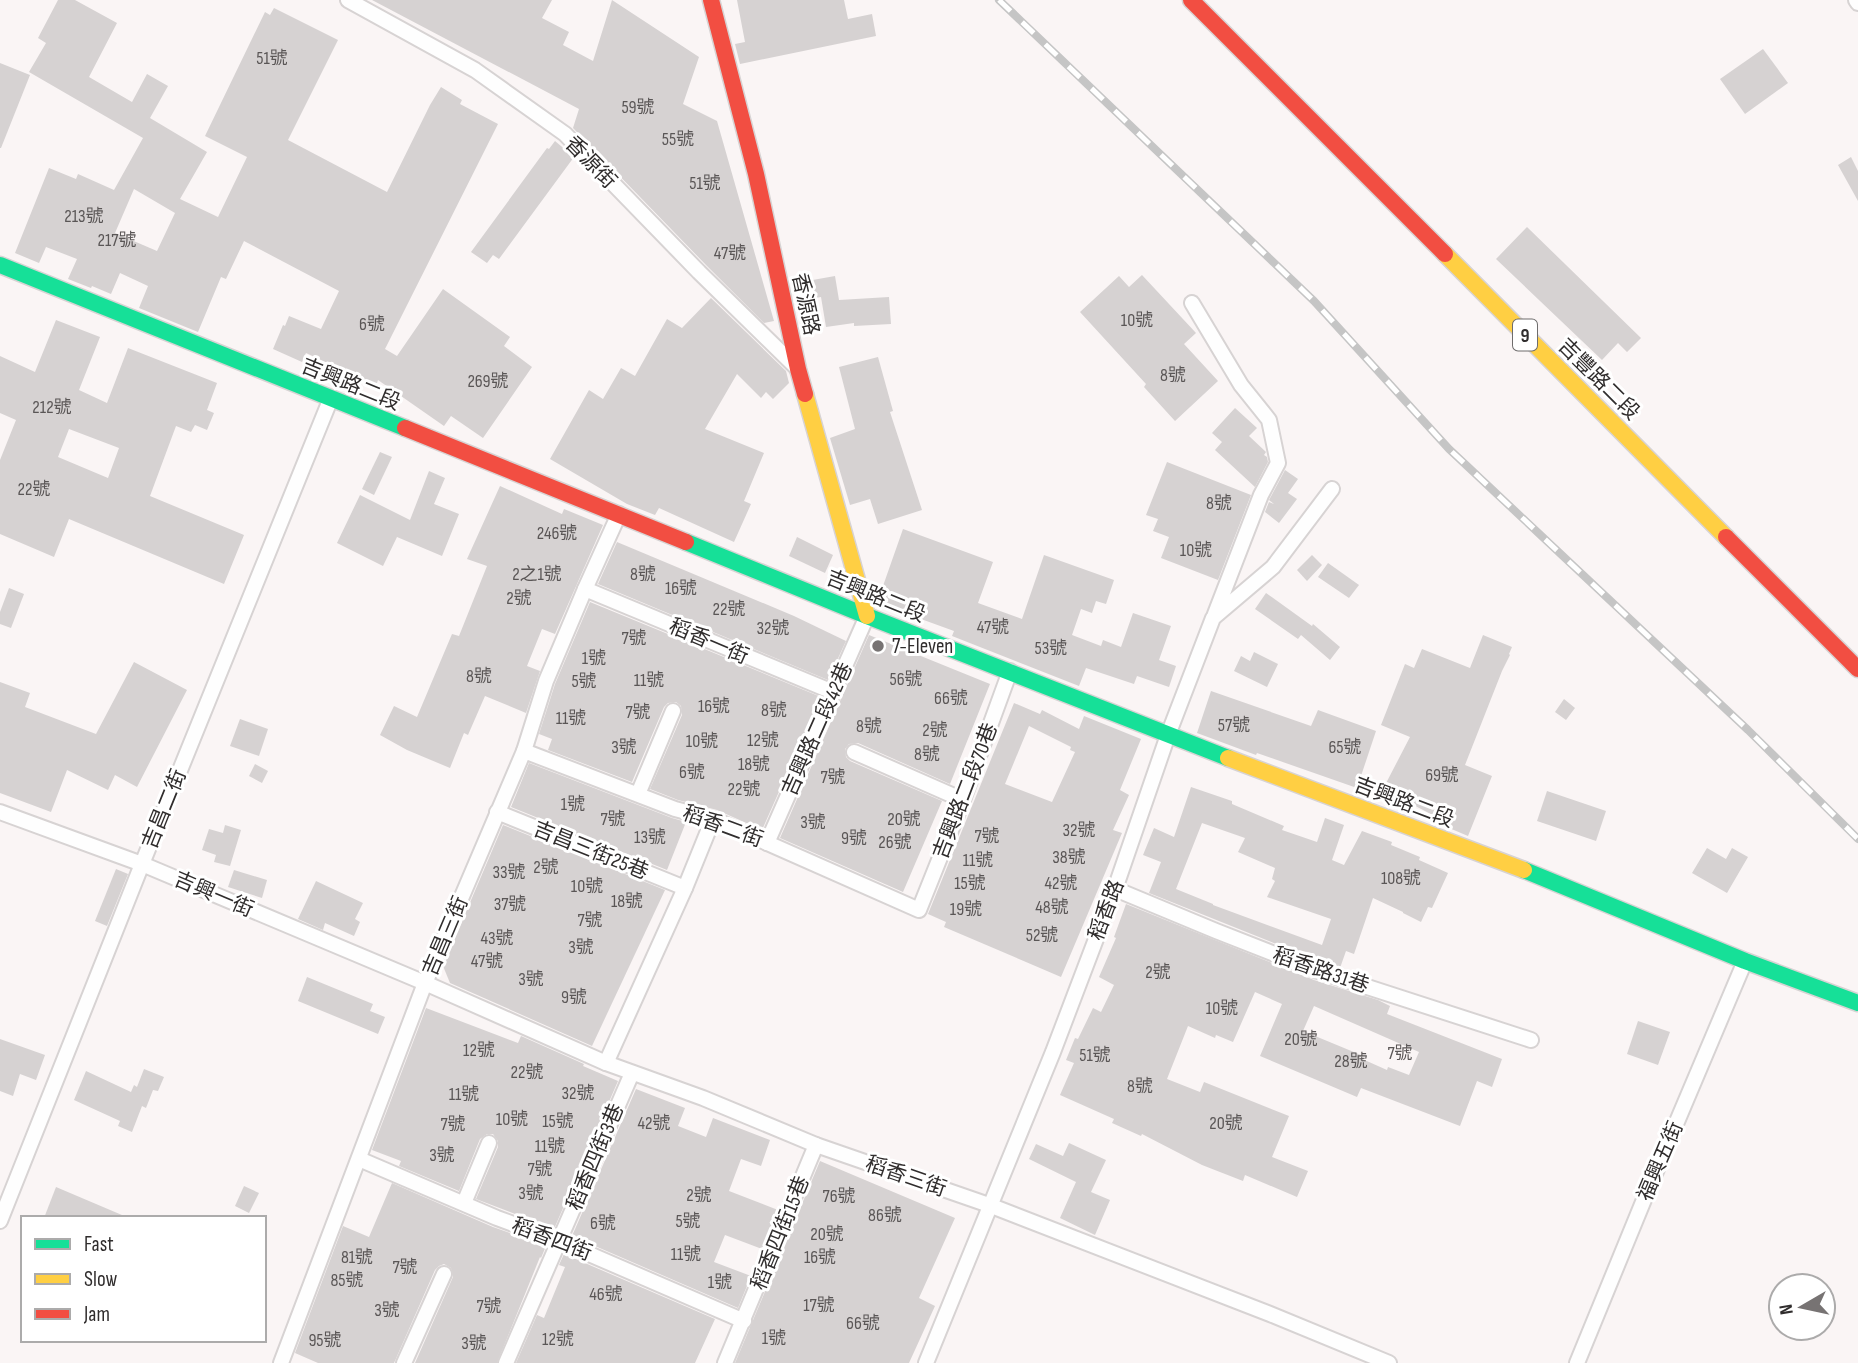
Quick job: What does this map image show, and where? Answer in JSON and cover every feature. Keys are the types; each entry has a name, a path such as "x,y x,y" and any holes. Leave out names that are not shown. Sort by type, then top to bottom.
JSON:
{"street":[{"name":"香源街","path":"348,0 475,70 565,134 798,369"},
{"name":"香源路","path":"712,0 757,174 798,369 867,616"},
{"name":"吉豐路二段","path":"1191,0 1858,669"},
{"name":"吉興路二段","path":"0,265 867,616 1168,735 1558,883 1745,961 1858,1003"},
{"path":"1192,303 1241,385 1269,420 1278,463 1261,495 1213,618"},
{"name":"吉昌二街","path":"0,1221 331,398"},
{"name":"稻香路","path":"926,1363 1053,1052 1213,618 1273,567 1332,489"},
{"name":"吉昌三街","path":"283,1362 425,984 524,751 546,681 619,514"},
{"name":"稻香一街","path":"585,590 833,692"},
{"name":"吉興路二段42巷","path":"767,843 867,616"},
{"name":"吉興路二段70巷","path":"919,909 963,800 1010,671"},
{"path":"638,794 673,711"},
{"name":"稻香二街","path":"524,751 675,809 713,819 919,909"},
{"path":"854,752 963,800"},
{"name":"吉興一街","path":"0,812 142,864 425,984"},
{"name":"吉昌三街25巷","path":"497,812 685,888"},
{"path":"606,1063 713,819"},
{"name":"稻香路31巷","path":"1115,889 1318,971 1531,1040"},
{"name":"福興五街","path":"1577,1363 1745,961"},
{"name":"稻香三街","path":"425,984 606,1063 703,1098 816,1145 989,1205 1389,1363"},
{"name":"稻香四街3巷","path":"506,1363 632,1073"},
{"path":"464,1203 489,1143"},
{"name":"稻香四街15巷","path":"725,1363 816,1145"},
{"name":"稻香四街","path":"359,1159 744,1321"},
{"path":"404,1363 444,1274"}],"building":[{"path":"58,0 75,0 117,23 89,77 132,102 147,74 168,86 150,118 207,152 180,199 218,217 247,157 205,136 265,12 270,15 274,8 338,40 288,140 387,192 441,87 462,100 460,104 498,124 385,349 397,356 443,289 510,337 504,346 532,367 483,438 451,416 444,426 378,380 376,386 306,353 302,362 273,349 289,316 321,329 339,291 244,241 226,279 221,277 198,332 139,308 148,286 120,273 111,294 68,279 77,259 46,247 39,263 15,253 49,168 76,179 78,174 114,190 143,138 29,72 46,43 38,38","holes":["134,189 175,213 157,251 115,233"]},
{"path":"372,0 552,0 542,18 569,32 563,45 593,61 612,0 699,57 683,104 717,121 774,321 764,323 573,128 579,109"},
{"path":"737,0 844,0 848,19 872,14 876,36 740,64 735,44 745,42"},
{"path":"1763,49 1788,83 1745,114 1720,79"},
{"path":"0,63 30,75 1,148 0,148"},
{"path":"555,141 574,157 499,259 493,255 487,263 471,252 547,148"},
{"path":"1851,157 1858,171 1858,201 1838,165"},
{"path":"1527,227 1641,338 1627,352 1618,343 1602,360 1496,259"},
{"path":"1142,275 1196,333 1184,344 1218,381 1175,421 1144,387 1146,384 1080,312 1119,276 1129,287"},
{"path":"835,276 839,300 889,297 891,324 854,326 854,323 826,327 821,297 810,299 807,281"},
{"path":"711,298 786,371 789,383 773,399 766,392 761,398 737,374 705,429 764,453 744,501 751,504 734,542 659,508 655,515 627,504 550,459 589,390 603,399 621,368 635,376 667,319 682,328"},
{"path":"56,320 100,337 79,390 107,403 128,348 217,383 207,410 214,413 207,430 195,425 191,432 176,426 150,496 244,535 224,584 69,519 54,557 0,534 0,460 16,420 0,413 0,356 35,372","holes":["69,429 119,448 108,478 58,457"]},
{"path":"878,357 893,411 890,412 922,510 878,524 870,499 850,505 830,438 855,429 839,367"},
{"path":"1235,408 1257,428 1249,436 1266,452 1264,455 1268,462 1255,487 1215,450 1222,442 1212,433"},
{"path":"380,452 392,457 374,495 362,489"},
{"path":"1167,462 1251,495 1218,580 1161,558 1169,537 1153,531 1158,519 1146,515"},
{"path":"1285,470 1298,479 1288,493 1297,499 1279,523 1265,512 1269,502 1274,504 1269,500"},
{"path":"429,471 445,478 434,504 459,514 442,556 397,537 383,566 337,543 360,495 410,520"},
{"path":"500,486 562,514 564,509 603,525 555,634 542,629 527,666 540,671 526,713 485,696 468,735 464,733 450,768 380,735 394,706 417,717 452,634 459,636 487,566 467,559"},
{"path":"903,529 993,562 978,603 1022,619 1044,555 1114,580 1106,604 1096,601 1092,613 1081,609 1072,635 1101,646 1103,640 1121,647 1133,613 1171,626 1159,660 1176,666 1169,687 1137,676 1134,684 1086,668 1079,686 952,636 954,631 877,603"},
{"path":"797,537 833,555 825,573 789,556"},
{"path":"617,542 794,616 846,641 828,680 598,584"},
{"path":"1312,555 1322,565 1307,581 1297,570"},
{"path":"1328,563 1359,585 1349,598 1318,577"},
{"path":"9,588 24,594 11,628 0,624 0,612"},
{"path":"1266,593 1312,626 1313,624 1340,647 1330,660 1301,635 1298,639 1255,609"},
{"path":"590,602 821,697 762,830 717,810 678,800 650,789 682,715 681,706 676,702 668,703 664,707 632,782 548,750 552,739 539,734 555,684"},
{"path":"869,635 990,684 950,784 858,743 849,744 845,749 846,757 850,761 942,801 903,892 780,838"},
{"path":"1483,635 1512,647 1465,765 1492,776 1468,836 1442,825 1444,821 1383,789 1410,737 1381,725 1405,664 1414,668 1422,649 1470,668"},
{"path":"1254,652 1278,664 1267,687 1234,671 1241,656 1250,661"},
{"path":"134,662 187,690 137,787 115,775 108,790 67,770 51,812 0,793 0,682 30,693 25,707 96,734"},
{"path":"1211,691 1311,726 1318,710 1376,731 1357,788 1197,733"},
{"path":"1564,699 1575,708 1566,720 1555,712"},
{"path":"1014,703 1040,714 1042,710 1079,729 1084,716 1141,739 1120,790 1129,795 1113,830 1122,833 1061,977 944,927 946,922 928,914","holes":["1029,726 1071,747 1070,750 1075,752 1052,802 1005,784"]},
{"path":"240,719 268,729 259,756 230,746"},
{"path":"529,763 686,822 667,870 511,807"},
{"path":"255,764 268,771 262,783 249,776"},
{"path":"1191,787 1232,801 1232,804 1284,826 1282,830 1317,842 1325,818 1344,825 1332,860 1344,865 1362,831 1392,842 1391,845 1448,873 1432,908 1428,907 1421,922 1373,898 1354,954 1346,951 1340,968 1149,893 1161,862 1143,855 1154,828 1174,837","holes":["1202,823 1245,838 1238,852 1275,868 1272,879 1275,881 1267,897 1331,919 1322,945 1176,889"]},
{"path":"1547,791 1606,811 1596,841 1537,821"},
{"path":"225,825 241,830 230,866 214,862 216,855 202,850 209,829 223,833"},
{"path":"503,825 665,890 592,1046 450,983 443,966"},
{"path":"1707,848 1726,859 1732,848 1748,857 1727,893 1692,873"},
{"path":"116,869 128,874 107,926 95,921"},
{"path":"234,870 267,880 262,898 228,887"},
{"path":"316,881 363,903 355,919 360,922 354,936 325,923 323,930 298,919"},
{"path":"1126,904 1314,980 1378,1000 1390,1006 1387,1014 1502,1059 1492,1087 1477,1081 1460,1126 1361,1088 1357,1097 1260,1056 1282,1004 1255,992 1233,1042 1216,1035 1215,1038 1188,1026 1167,1079 1200,1092 1204,1082 1289,1116 1272,1157 1308,1171 1297,1197 1245,1175 1243,1181 1112,1123 1114,1119 1060,1095 1074,1063 1066,1060 1075,1038 1078,1039 1093,1008 1101,1012 1114,985 1099,977 1116,938 1114,937","holes":["1314,1006 1419,1052 1409,1075 1388,1067 1387,1070 1360,1058 1361,1055 1303,1031"]},
{"path":"307,977 373,1004 370,1011 385,1017 378,1034 298,1001"},
{"path":"426,1008 518,1043 521,1036 618,1081 554,1229 476,1199 498,1147 498,1141 493,1134 487,1134 480,1139 459,1191 399,1166 401,1161 372,1150"},
{"path":"1638,1021 1670,1032 1658,1065 1627,1054"},
{"path":"0,1039 45,1055 36,1080 20,1074 13,1096 0,1091"},
{"path":"144,1069 164,1077 158,1091 153,1090 146,1108 142,1106 132,1132 118,1126 120,1121 74,1100 86,1071 131,1092 134,1085 137,1087"},
{"path":"636,1089 685,1108 678,1126 706,1137 713,1118 770,1140 761,1166 741,1159 729,1191 778,1210 762,1249 725,1235 714,1262 751,1276 738,1308 572,1236"},
{"path":"1069,1143 1106,1160 1091,1192 1110,1200 1095,1235 1060,1218 1076,1182 1029,1159 1036,1144 1063,1156"},
{"path":"820,1161 955,1218 919,1298 935,1306 909,1363 735,1363"},
{"path":"392,1183 493,1227 546,1246 497,1363 415,1363 453,1277 451,1268 444,1264 435,1270 394,1363 318,1363 295,1353 343,1226 369,1237"},
{"path":"244,1186 259,1193 249,1213 235,1206"},
{"path":"56,1187 124,1216 45,1216"},
{"path":"564,1254 715,1319 695,1363 516,1363 537,1315 544,1318 565,1267 559,1265"}],"railway":[{"path":"999,0 1314,301 1449,449 1748,730 1858,839"}],"traffic: fast":[{"path":"0,265 405,428"},
{"path":"686,542 1228,758"},
{"path":"1524,870 1745,961 1858,1003"}],"traffic: slow":[{"path":"1445,254 1726,537"},
{"path":"805,394 867,616"},
{"path":"1228,758 1524,870"}],"traffic: jam":[{"path":"711,0 756,174 805,394"},
{"path":"1191,0 1445,254"},
{"path":"405,428 686,542"},
{"path":"1726,537 1858,669"}],"place":[{"name":"7-Eleven","path":"878,646"}]}
